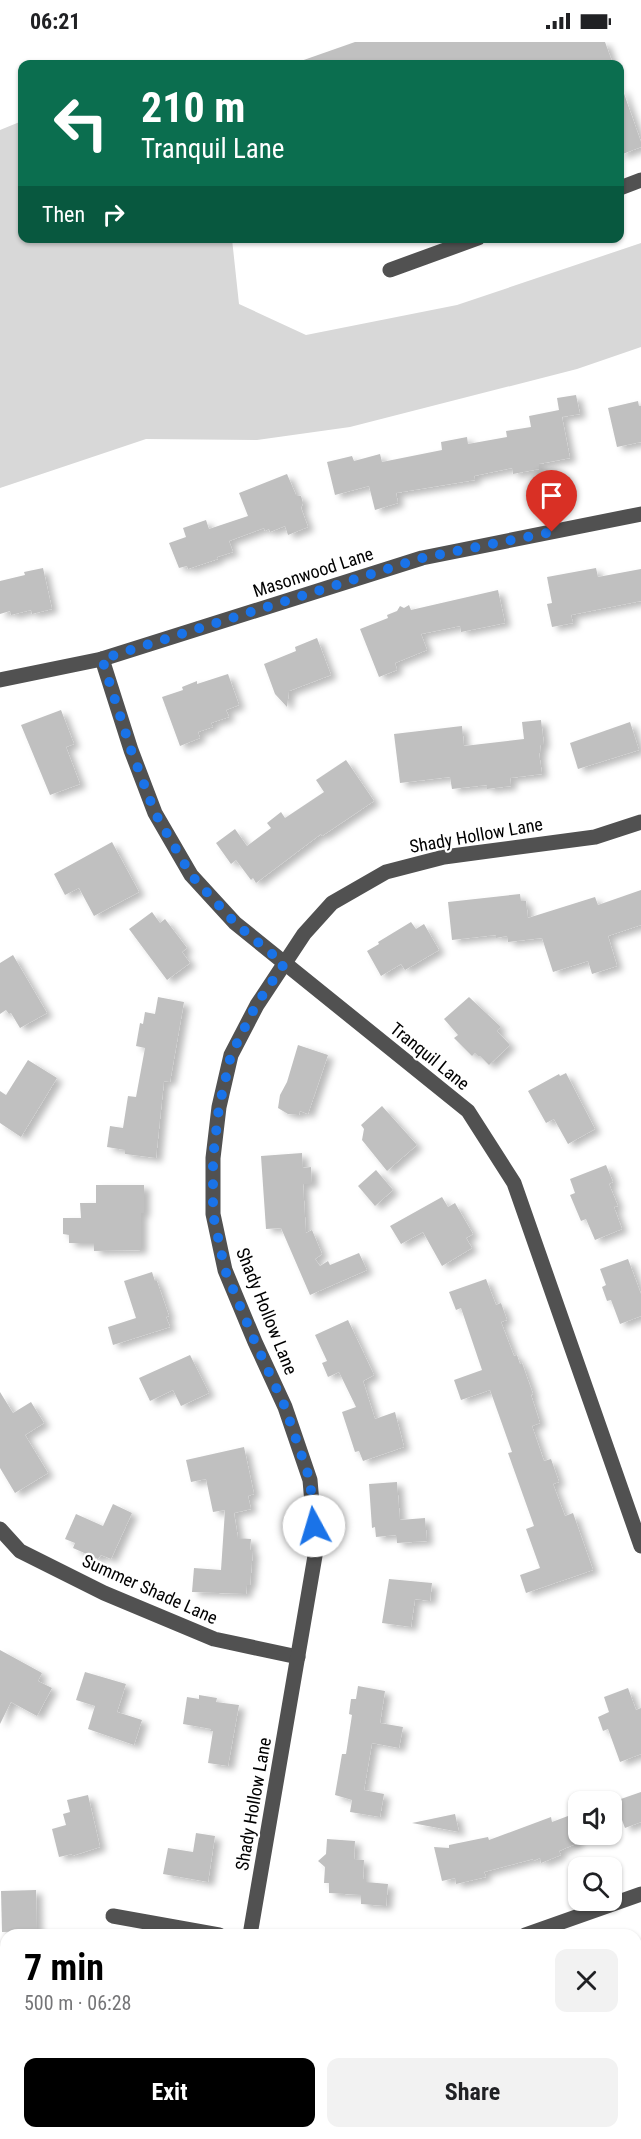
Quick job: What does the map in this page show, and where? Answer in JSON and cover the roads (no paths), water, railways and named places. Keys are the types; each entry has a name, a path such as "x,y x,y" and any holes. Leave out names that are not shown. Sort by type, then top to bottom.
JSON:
{"street":[{"path":"624,186 641,180"},
{"path":"390,270 464,243"},
{"name":"Masonwood Lane","path":"0,680 102,659 422,558 641,514"},
{"name":"Tranquil Lane","path":"102,659 131,750 155,813 191,875 235,923 468,1111 514,1184 641,1546"},
{"name":"Shady Hollow Lane","path":"251,1929 316,1550 310,1480 285,1407 225,1270 213,1214 213,1158 219,1107 231,1055 256,1005 304,934 332,903 386,872 444,857 595,837 641,822"},
{"name":"Summer Shade Lane","path":"0,1529 20,1551 104,1593 214,1639 298,1657"},
{"path":"542,1929 641,1894"},
{"path":"113,1916 186,1929"}]}
